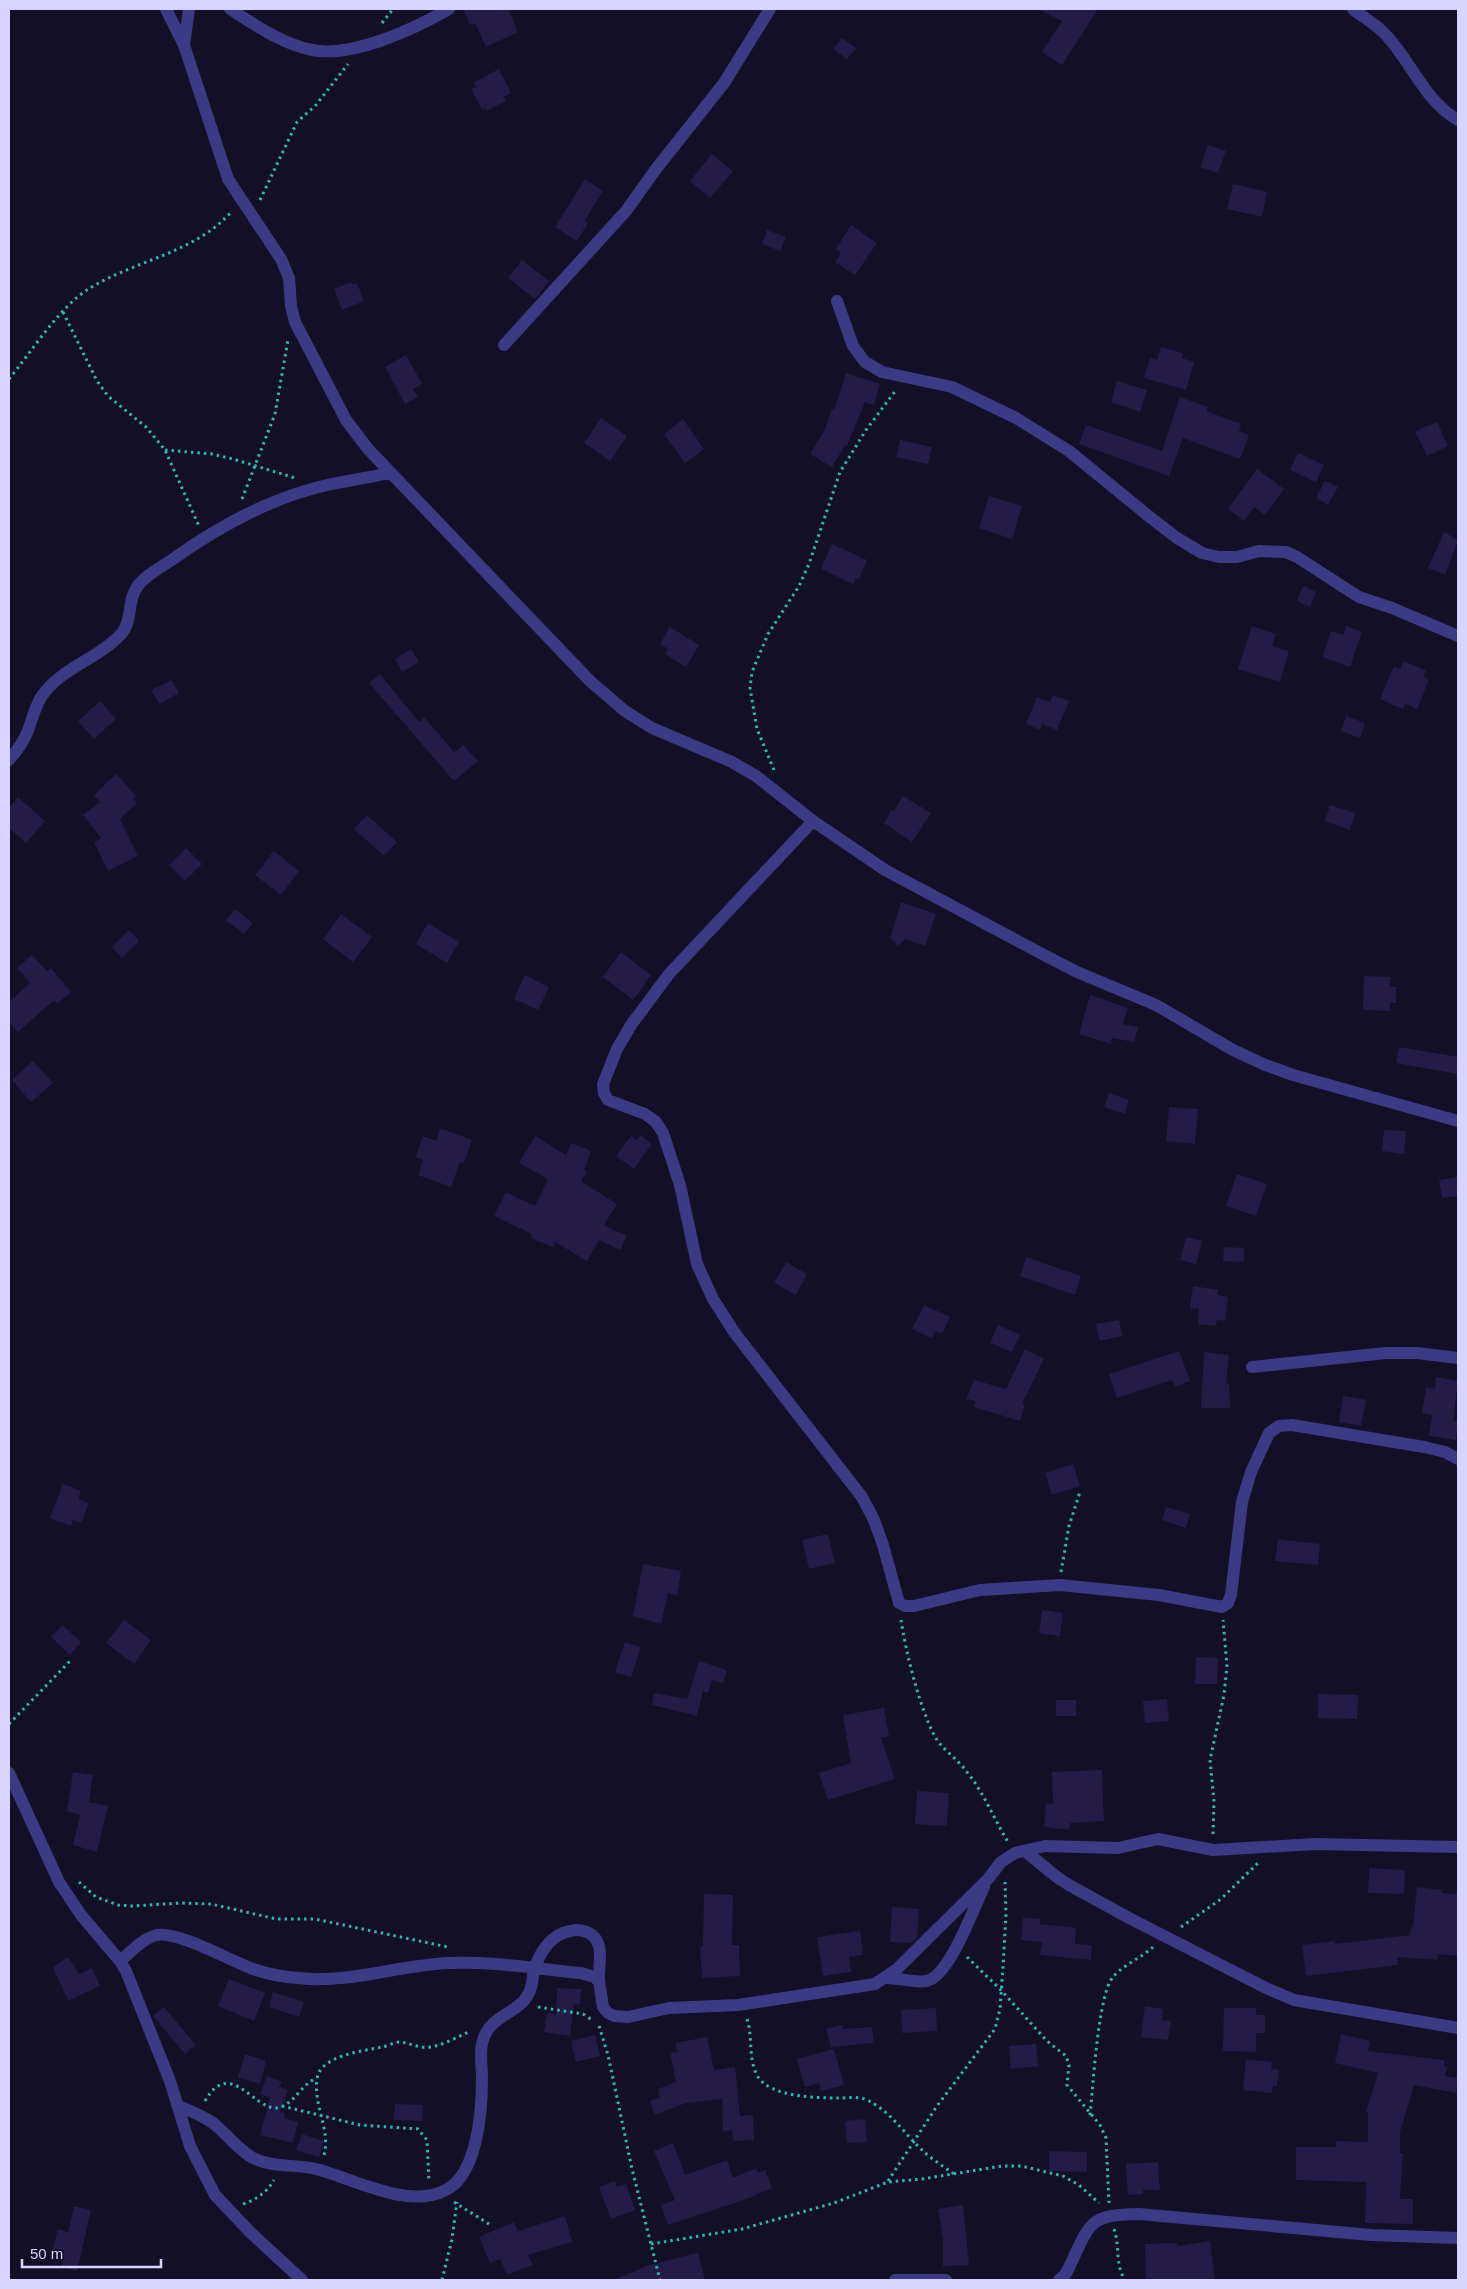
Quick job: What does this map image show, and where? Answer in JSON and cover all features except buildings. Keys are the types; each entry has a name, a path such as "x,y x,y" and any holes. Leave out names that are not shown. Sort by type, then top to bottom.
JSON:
{"street":[{"path":"166,9 184,45 228,179 281,260 289,278 291,306 295,322 346,420 390,473 590,681 626,711 652,728 732,762 756,776 813,821 885,870 1077,972 1156,1005 1233,1050 1263,1064 1293,1075 1458,1121"},
{"path":"184,45 189,9"},
{"path":"230,9 281,40 312,50 339,51 404,31 449,9"},
{"path":"504,345 626,211 656,168 724,83 770,9"},
{"path":"1353,9 1386,34 1426,92 1448,114 1458,120"},
{"path":"837,301 853,346 866,362 882,372 952,387 991,405 1043,434 1069,451 1177,538 1202,553 1219,557 1237,557 1259,551 1286,552 1360,597 1392,608 1458,636"},
{"path":"9,760 28,731 37,704 44,693 78,664 121,633 129,622 132,599 137,587 203,538 236,519 284,498 322,486 390,473"},
{"path":"813,821 669,974 632,1025 618,1049 603,1084 604,1093 608,1100 645,1114 656,1122 663,1133 680,1185 697,1264 713,1299 734,1332 862,1497 874,1520 899,1603 905,1606 914,1606 980,1590 1060,1585 1159,1595 1222,1607 1228,1604 1231,1596 1242,1502 1251,1472 1269,1433 1279,1426 1292,1425 1424,1447 1445,1452 1458,1459"},
{"path":"1252,1367 1386,1353 1417,1353 1458,1358"},
{"path":"9,1773 59,1882 81,1915 120,1962 134,1990 179,2106 190,2146 215,2195 225,2207 302,2280"},
{"path":"179,2106 212,2123 251,2157 279,2165 317,2169 379,2191 416,2195 435,2194 445,2191 455,2184 465,2171 476,2138 482,2103 482,2043 485,2034 495,2020 520,2004 530,1993 535,1969 542,1952 554,1937 564,1932 582,1930 590,1933 598,1944 599,1981 603,2007 614,2016 628,2017 669,2008 738,2005 786,1996 859,1988 875,1984 887,1978 988,1879 1001,1862 1020,1852 1045,1846 1118,1848 1158,1839 1213,1850 1315,1844 1458,1846"},
{"path":"1020,1852 1058,1878 1165,1937 1231,1972 1294,2000 1458,2028"},
{"path":"887,1978 920,1981 933,1979 941,1972 956,1946 988,1879"},
{"path":"120,1962 148,1939 165,1935 188,1942 254,1970 298,1978 330,1978 408,1966 482,1963 581,1973 594,1977 599,1981"},
{"path":"1059,2280 1064,2277 1086,2232 1098,2220 1110,2213 1371,2235 1458,2238"},
{"path":"895,2280 946,2280"}],"path":[{"path":"251,216 279,164 297,122 316,105 366,44"},
{"path":"9,379 63,312 90,288 206,234 225,219 241,201"},
{"path":"63,312 97,382 108,396 146,427 165,450 188,498 203,538"},
{"path":"236,519 254,466 275,414 284,354 295,322"},
{"path":"776,775 762,745 752,708 750,688 752,672 768,634 802,579 818,539 840,472 866,430 906,377"},
{"path":"165,450 212,454 296,478"},
{"path":"1060,1585 1065,1545 1080,1492"},
{"path":"899,1603 907,1649 932,1730 944,1748 969,1773 1020,1852"},
{"path":"1213,1850 1214,1802 1210,1760 1224,1695 1227,1666 1222,1607"},
{"path":"9,1724 71,1660"},
{"path":"1090,2115 1095,2056 1108,1986 1118,1972 1220,1899 1272,1848"},
{"path":"888,2182 937,2106 995,2029 1000,2009 1006,1914 1001,1862"},
{"path":"75,1878 96,1897 118,1905 211,1904 276,1919 315,1919 360,1927 455,1949"},
{"path":"956,1946 1000,1989 1042,2036 1066,2056 1069,2065 1067,2085 1106,2138 1110,2213 1119,2245 1118,2267 1125,2280"},
{"path":"520,2004 583,2014 599,2026 608,2055 632,2169 660,2280"},
{"path":"738,2005 748,2021 752,2061 756,2075 762,2083 789,2093 809,2097 857,2097 866,2100 898,2123 925,2153 954,2174"},
{"path":"317,2169 326,2149 317,2078 321,2069 354,2052 380,2048 398,2042 422,2048 430,2047 495,2020"},
{"path":"282,2106 293,2099 306,2084 317,2078"},
{"path":"199,2115 209,2094 219,2086 230,2084 240,2087 270,2107 282,2106 322,2117 368,2126 418,2129 427,2140 429,2181 435,2194"},
{"path":"225,2207 251,2201 266,2192 274,2181 279,2165"},
{"path":"651,2244 742,2229 834,2203 888,2182 1002,2166 1038,2169 1073,2181 1110,2213"},
{"path":"442,2280 452,2239 457,2203 455,2184"},
{"path":"457,2203 489,2224"}]}
